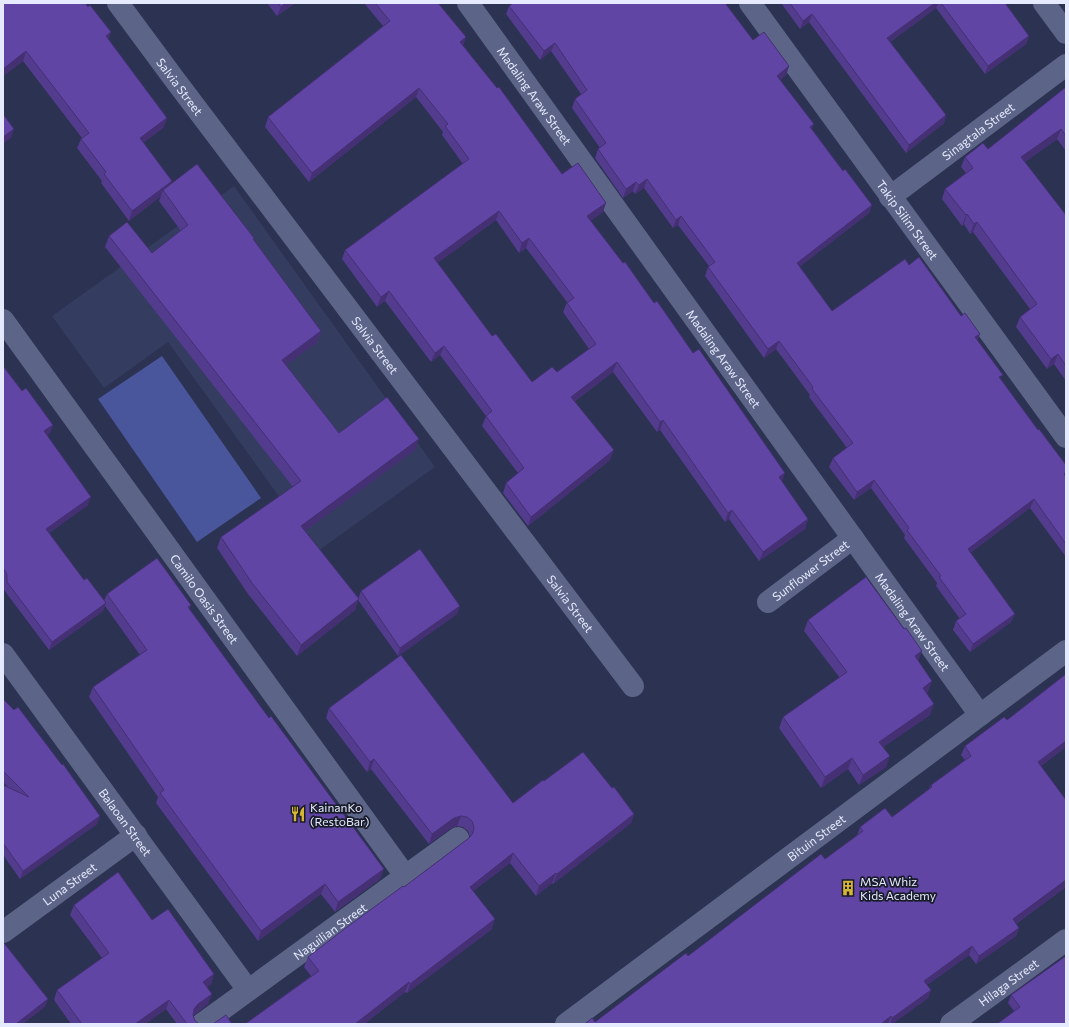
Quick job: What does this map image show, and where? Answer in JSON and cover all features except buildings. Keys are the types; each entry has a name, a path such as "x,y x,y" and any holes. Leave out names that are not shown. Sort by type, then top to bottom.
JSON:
{"street":[{"name":"Salvia Street","path":"118,3 633,686"},
{"name":"Madaling Araw Street","path":"468,3 980,715"},
{"name":"Takip Silim Street","path":"750,3 1066,437"},
{"path":"1044,3 1066,33"},
{"name":"Sinagtala Street","path":"890,197 1066,65"},
{"name":"Camilo Oasis Street","path":"3,320 406,877"},
{"name":"Sunflower Street","path":"768,602 853,538"},
{"name":"Bituin Street","path":"566,1024 1066,651"},
{"name":"Balaoan Street","path":"3,654 248,990"},
{"name":"Luna Street","path":"3,932 136,835"},
{"name":"Naguilian Street","path":"202,1024 458,838"},
{"name":"Hilaga Street","path":"951,1024 1066,940"}],"shaded area":[{"path":"234,186 435,467 318,551 168,342 104,388 52,316"},
{"path":"162,356 261,498 197,542 98,399"}],"place":[{"name":"KainanKo (RestoBar)","path":"298,814"},
{"name":"MSA Whiz Kids Academy","path":"848,888"}]}
